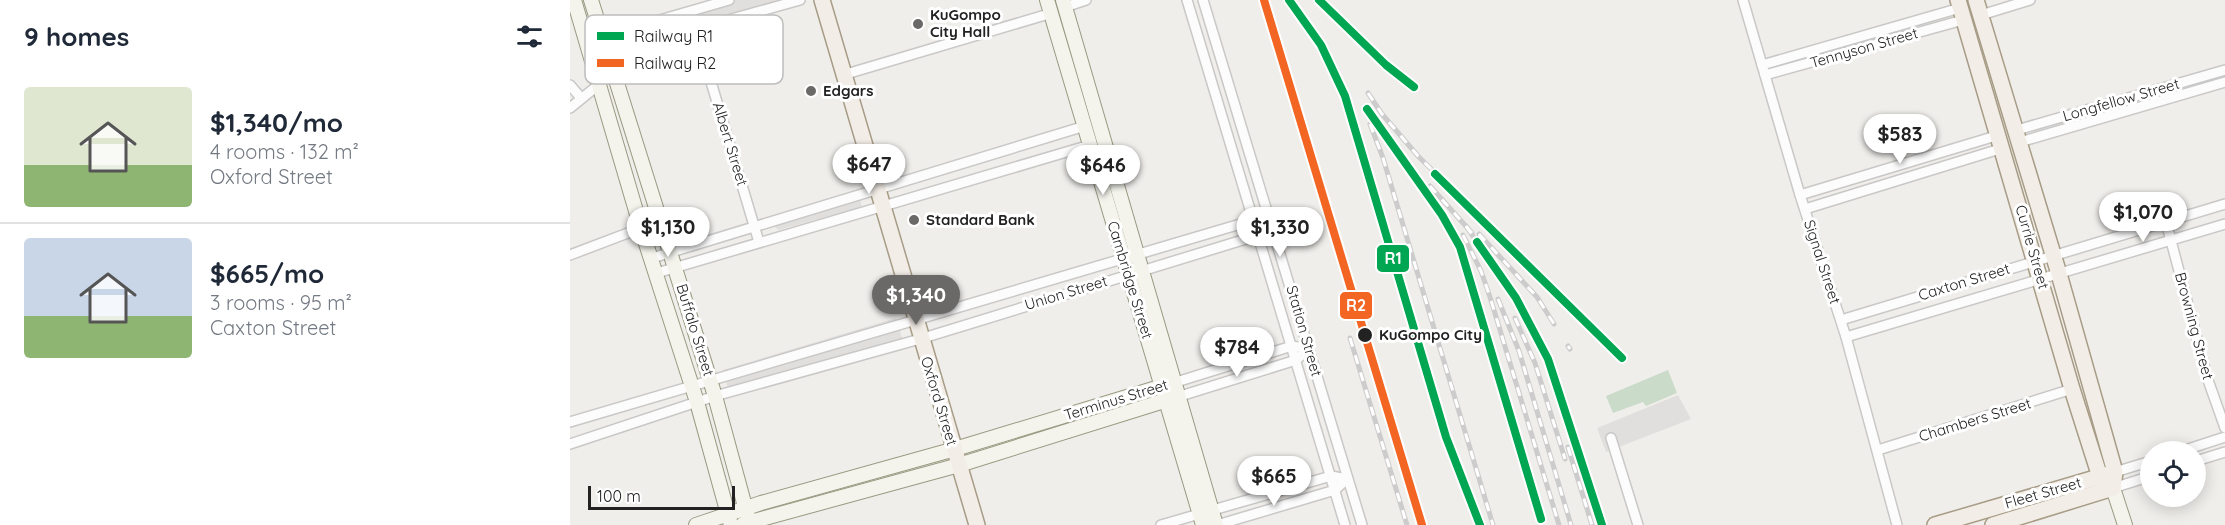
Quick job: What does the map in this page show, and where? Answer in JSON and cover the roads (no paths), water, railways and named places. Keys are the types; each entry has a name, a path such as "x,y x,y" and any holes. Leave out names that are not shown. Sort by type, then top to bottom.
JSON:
{"main road":[{"name":"Oxford Street","path":"822,0 914,320 977,525"},
{"name":"Currie Street","path":"1980,4 2054,255 2109,479"},
{"name":"Currie Street","path":"1960,9 2036,260 2072,389 2109,479"},
{"name":"Fleet Street","path":"1993,525 2014,522 2109,479"},
{"name":"Fleet Street","path":"1935,525 2109,479"}],"street":[{"name":"Buffalo Street","path":"574,0 585,34"},
{"name":"Buffalo Street","path":"591,0 596,15"},
{"path":"679,15 729,0"},
{"path":"746,15 800,0"},
{"path":"1064,3 1086,0"},
{"name":"Station Street","path":"1187,0 1345,525"},
{"name":"Station Street","path":"1203,0 1362,525"},
{"name":"Signal Street","path":"1743,0 1800,195 1846,337 1897,525"},
{"path":"1980,4 2030,0"},
{"name":"Cambridge Street","path":"1064,3 1130,256"},
{"path":"843,75 1050,7"},
{"name":"Cambridge Street","path":"1050,7 1090,146 1135,272 1205,517 1216,525"},
{"name":"Tennyson Street","path":"1762,65 1960,9"},
{"name":"Tennyson Street","path":"1765,75 1960,9"},
{"name":"Longfellow Street","path":"2018,136 2225,70"},
{"name":"Longfellow Street","path":"2018,136 2225,82"},
{"path":"570,108 597,84"},
{"name":"Buffalo Street","path":"600,84 641,228 697,402 730,520"},
{"name":"Buffalo Street","path":"617,84 715,396 745,509 746,524"},
{"name":"Albert Street","path":"711,84 759,242"},
{"path":"570,85 581,98"},
{"path":"652,258 1085,126"},
{"path":"1800,195 2001,142"},
{"path":"1805,208 2001,142"},
{"path":"657,273 882,205 1090,146"},
{"name":"Caxton Street","path":"1841,320 2225,204"},
{"name":"Union Street","path":"570,422 1254,220 1272,222"},
{"name":"Union Street","path":"570,444 715,396 920,339 1259,235 1272,222"},
{"name":"Browning Street","path":"2166,222 2208,380 2225,428"},
{"name":"Caxton Street","path":"1846,337 2225,224"},
{"path":"570,255 641,228"},
{"path":"1274,285 1289,280"},
{"name":"Terminus Street","path":"746,524 959,465 1292,346 1309,349"},
{"name":"Terminus Street","path":"696,525 730,520 745,509 954,449 1296,360 1309,349"},
{"name":"Chambers Street","path":"1878,450 2072,389"},
{"path":"2206,443 2225,437"},
{"path":"1611,438 1638,525"},
{"path":"2206,459 2225,452"},
{"name":"Fleet Street","path":"2109,479 2140,466"},
{"path":"1161,525 1205,517 1331,476 1347,478"},
{"name":"Fleet Street","path":"2109,479 2140,477"},
{"path":"1216,525 1335,490 1347,478"},
{"name":"Currie Street","path":"2109,479 2125,525"}],"railway":[{"path":"1264,0 1422,525"},
{"path":"1289,0 1321,45 1345,96 1446,437 1480,525"},
{"path":"1319,0 1386,65 1414,87"},
{"path":"1368,93 1382,114 1418,156 1622,358"},
{"path":"1367,109 1442,215 1460,247 1541,519"},
{"path":"1370,124 1383,158 1493,525"},
{"path":"1430,186 1472,233"},
{"path":"1466,226 1516,298 1548,359 1602,525"},
{"path":"1479,234 1537,297 1554,324"},
{"path":"1463,235 1481,271 1490,297 1559,525"},
{"path":"1498,299 1519,351 1571,525"},
{"path":"1515,318 1535,363 1565,459"},
{"path":"1350,338 1407,525"},
{"path":"1568,447 1592,525"}],"rail line":[{"name":"R2","path":"1264,0 1422,525"},
{"name":"R1","path":"1289,0 1321,45 1345,96 1446,437 1480,525"},
{"name":"R1","path":"1319,0 1386,65 1414,87"},
{"name":"R1","path":"1367,109 1442,215 1460,247 1541,519"},
{"name":"R1","path":"1435,174 1622,358"},
{"name":"R1","path":"1477,242 1516,298 1548,359 1602,525"}],"place":[{"name":"KuGompo City Hall","path":"918,24"},
{"name":"Edgars","path":"811,91"},
{"name":"Standard Bank","path":"914,220"},
{"name":"KuGompo City","path":"1365,335"}]}
